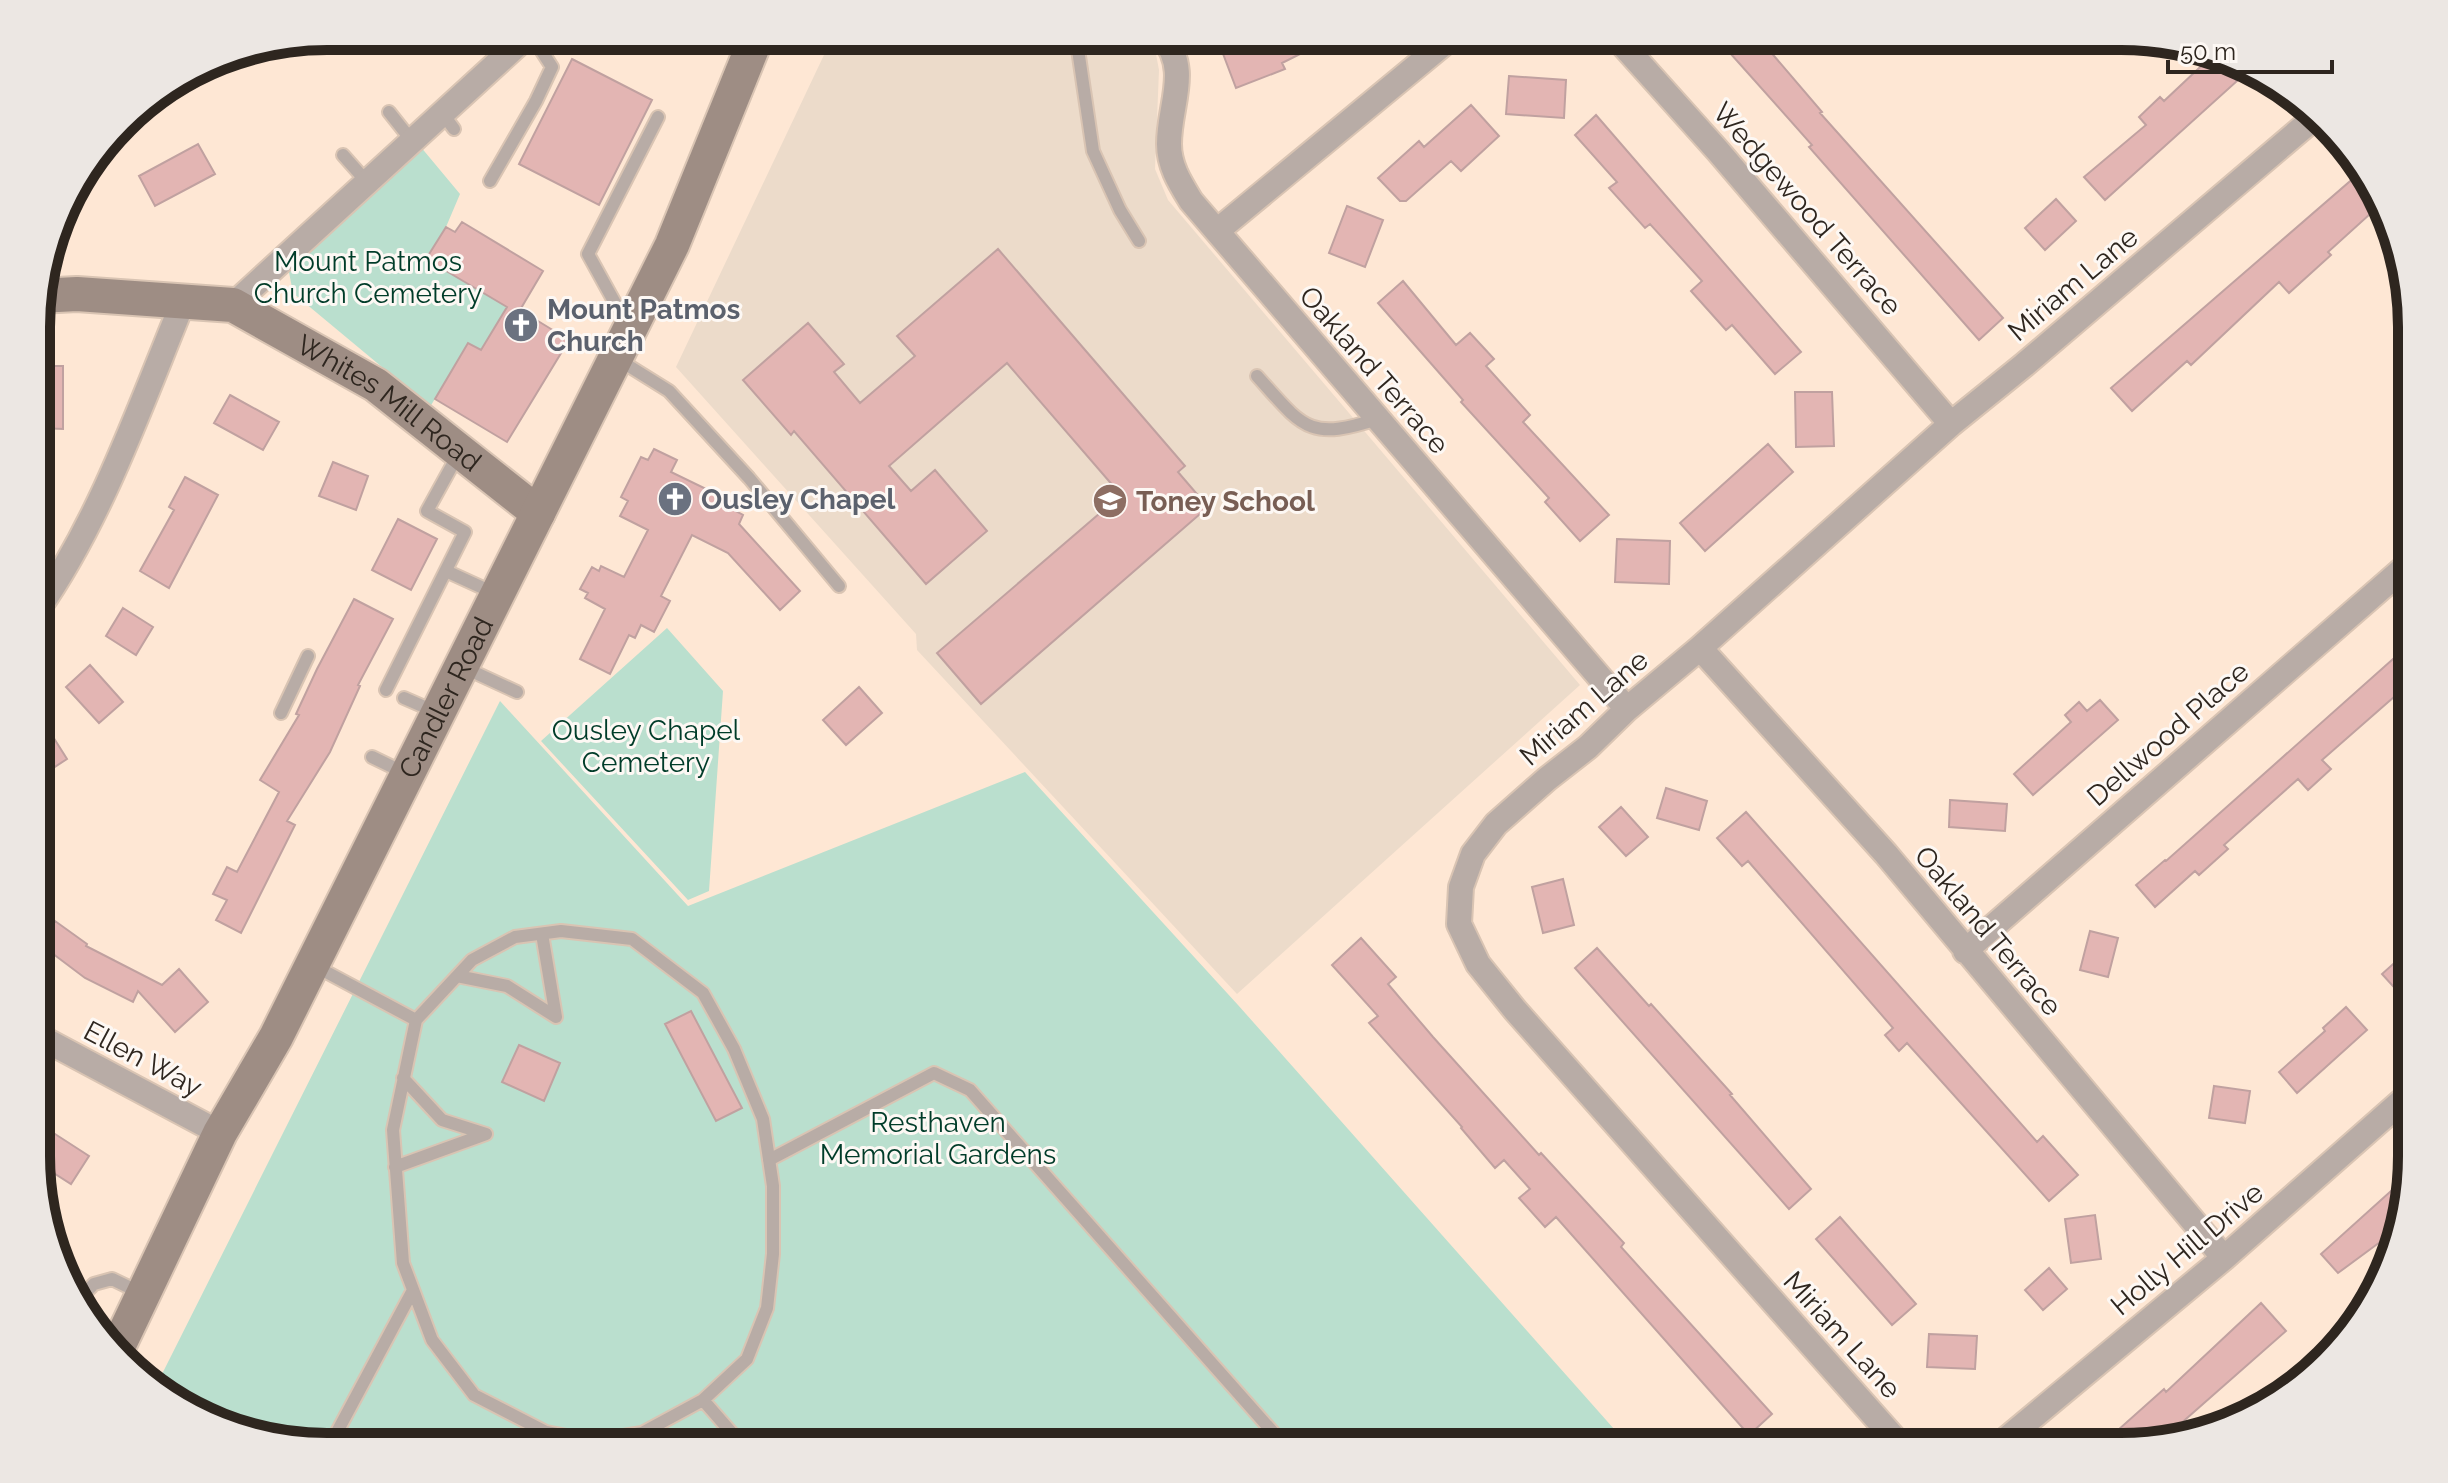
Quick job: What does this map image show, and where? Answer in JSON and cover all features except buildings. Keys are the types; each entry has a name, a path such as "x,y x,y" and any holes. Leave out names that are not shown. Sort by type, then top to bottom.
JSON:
{"main road":[{"name":"Candler Road","path":"121,1341 220,1133 276,1037 672,245 751,50"},
{"name":"Whites Mill Road","path":"52,295 77,294 233,305 376,385 538,513"}],"street":[{"path":"233,305 412,141 449,122 516,50"},
{"name":"Oakland Terrace","path":"1172,50 1179,70 1169,145 1174,171 1191,201 1627,709"},
{"path":"1217,231 1436,50"},
{"name":"Wedgewood Terrace","path":"1628,50 1951,424"},
{"name":"Miriam Lane","path":"1889,1432 1515,1010 1478,964 1459,924 1461,887 1473,854 1527,797 1588,747 1627,709 1700,648 1951,424 2308,123"},
{"path":"50,592 63,573 124,444 183,302"},
{"name":"Dellwood Place","path":"1965,951 2397,574"},
{"name":"Oakland Terrace","path":"1700,648 1886,854 2224,1258"},
{"name":"Ellen Way","path":"50,1042 220,1133"},
{"name":"Holly Hill Drive","path":"2015,1432 2224,1258 2397,1105"}],"lane":[{"path":"490,181 552,67 539,50"},
{"path":"1078,50 1093,151 1120,210 1139,241"},
{"path":"389,112 412,141"},
{"path":"658,117 588,254 623,343 749,478 839,586"},
{"path":"343,155 366,181"},
{"path":"1257,376 1292,414 1316,430 1352,428 1377,419"},
{"path":"386,690 465,532 427,511 461,450"},
{"path":"446,571 498,595"},
{"path":"281,713 308,656"},
{"path":"462,666 517,692"},
{"path":"404,698 439,713"},
{"path":"372,757 409,775"},
{"path":"551,1433 474,1395 432,1340 403,1263 393,1130 416,1020 472,960 515,937 561,931 632,939 703,993 734,1049 763,1119 773,1186 773,1254 767,1308 747,1359 703,1400 642,1433"},
{"path":"457,976 507,986 556,1017 542,934"},
{"path":"312,965 416,1020"},
{"path":"769,1160 934,1073 970,1090 1273,1432"},
{"path":"395,1167 486,1134 442,1120 403,1078"},
{"path":"86,1292 94,1284 112,1279 143,1294"},
{"path":"336,1433 413,1290"},
{"path":"703,1400 732,1433"}],"shaded area":[{"name":"Toney School","path":"826,50 1155,50 1159,70 1155,169 1168,200 1580,685 1237,994 917,650 916,634 676,367"}],"green space":[{"name":"Mount Patmos Church Cemetery","path":"420,146 460,194 446,227 427,259 507,307 481,351 468,343 430,407 293,293 288,267"},
{"name":"Ousley Chapel Cemetery","path":"667,628 723,691 709,891 688,900 541,741"},
{"name":"Resthaven Memorial Gardens","path":"500,701 688,906 1025,772 1238,1005 1617,1432 327,1433 290,1431 255,1424 188,1396 160,1378"}],"place":[{"name":"Mount Patmos Church","path":"521,325"},
{"name":"Ousley Chapel","path":"675,499"},
{"name":"Toney School","path":"1110,501"}]}
